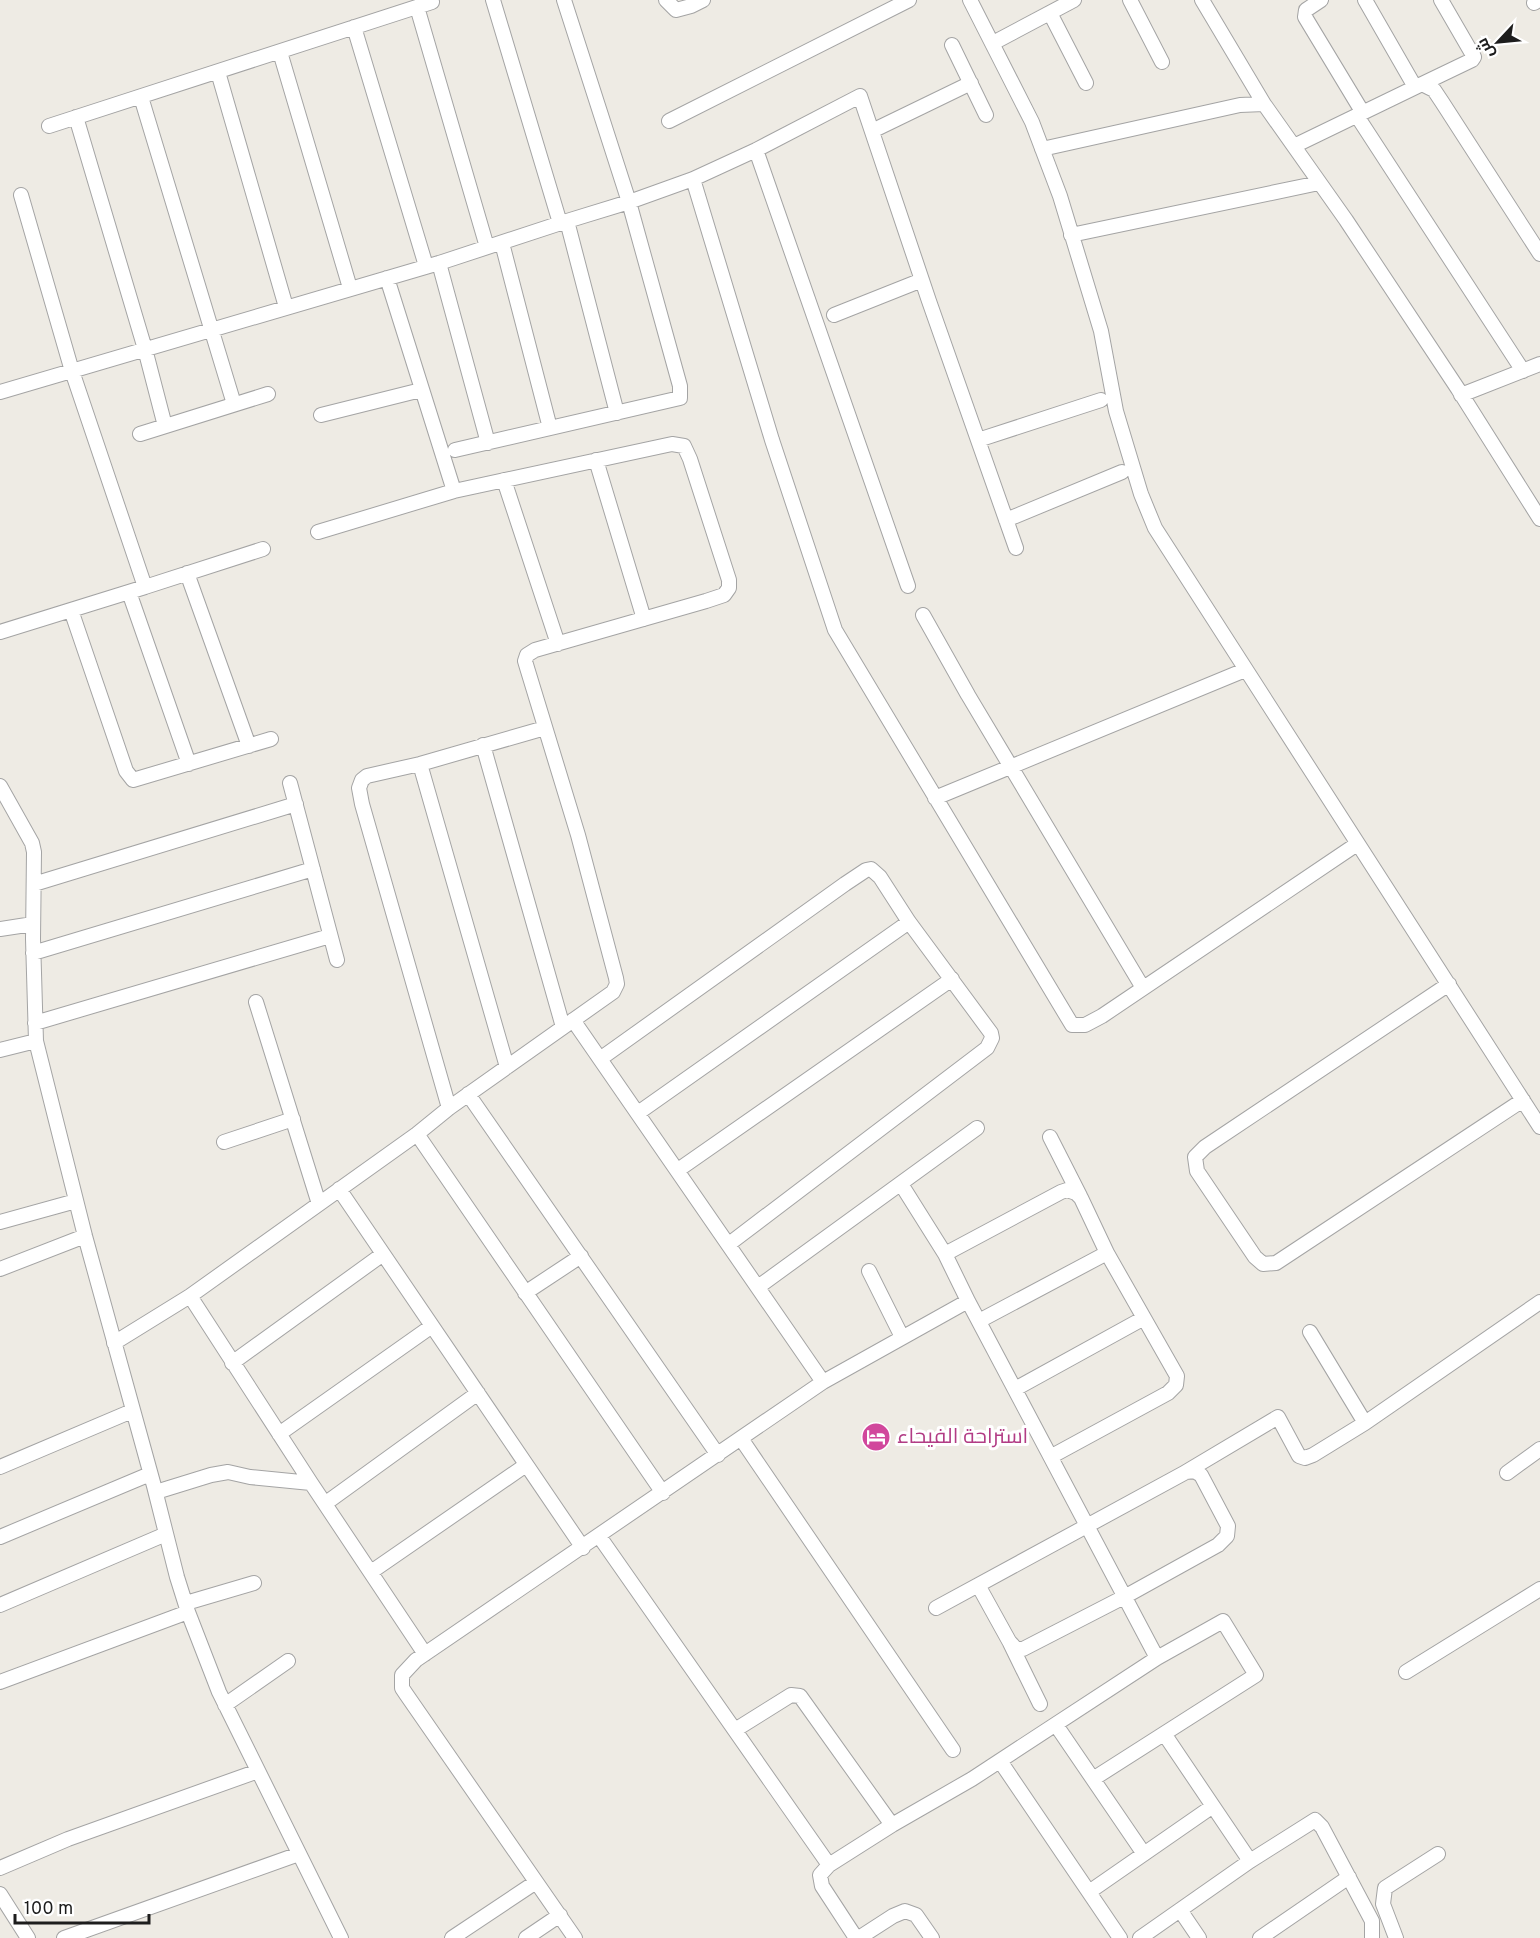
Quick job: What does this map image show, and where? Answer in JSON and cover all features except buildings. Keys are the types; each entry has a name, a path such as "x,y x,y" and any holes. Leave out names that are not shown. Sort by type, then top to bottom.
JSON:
{"street":[{"path":"493,0 564,222 617,413"},
{"path":"455,450 680,398 681,392 630,202 564,0"},
{"path":"666,0 676,10 703,0"},
{"path":"669,121 909,0"},
{"path":"970,0 1032,122 1042,149 1101,331 1116,411 1147,512 1169,552 1540,1127"},
{"path":"993,43 1074,0"},
{"path":"1130,0 1162,62"},
{"path":"1202,0 1264,104 1461,395 1540,519"},
{"path":"1321,0 1306,10 1305,17 1360,114 1523,371"},
{"path":"1365,0 1419,85 1434,90 1540,254"},
{"path":"1294,146 1472,60 1474,57 1441,0"},
{"path":"49,126 432,2"},
{"path":"417,7 487,247"},
{"path":"1050,13 1086,83"},
{"path":"354,27 433,265 488,443"},
{"path":"952,45 986,115"},
{"path":"280,52 350,288"},
{"path":"218,72 286,307"},
{"path":"872,131 971,83"},
{"path":"0,392 433,265 630,202 693,179 756,150 860,96 1016,548"},
{"path":"141,97 234,404"},
{"path":"1042,149 1240,105 1264,104"},
{"path":"76,117 145,349 165,426"},
{"path":"756,150 908,586"},
{"path":"693,179 772,440 826,607 840,640 1072,1025 1085,1025 1357,844"},
{"path":"1071,235 1319,183"},
{"path":"21,195 72,371 145,587"},
{"path":"1524,230 1534,235 1540,234"},
{"path":"502,243 550,428"},
{"path":"387,278 454,491"},
{"path":"834,315 922,280"},
{"path":"1461,395 1540,364"},
{"path":"321,415 422,390"},
{"path":"140,434 268,394"},
{"path":"978,440 1101,400"},
{"path":"114,1343 190,1296 613,992 617,984 578,835 525,661 531,652 724,594 729,588 729,580 690,459 684,446 672,444 454,491 318,532"},
{"path":"596,460 644,619"},
{"path":"1006,520 1122,471"},
{"path":"504,480 558,644"},
{"path":"0,632 264,549"},
{"path":"187,573 249,746"},
{"path":"129,592 189,764"},
{"path":"71,610 130,778 133,780 271,739"},
{"path":"923,615 968,695 1143,988"},
{"path":"935,798 1245,670"},
{"path":"449,1108 359,788 362,780 367,776 420,764 545,728"},
{"path":"483,745 568,1024 600,1059 824,1382"},
{"path":"420,764 507,1067"},
{"path":"290,783 337,960"},
{"path":"0,786 32,843 34,852 33,953 36,1041 85,1236 187,1608 225,1705 341,1938"},
{"path":"34,884 296,804"},
{"path":"33,953 313,869"},
{"path":"600,1059 866,870 871,869 876,872 909,922 991,1033 991,1042 987,1048 729,1244"},
{"path":"638,1113 909,922"},
{"path":"0,929 33,924"},
{"path":"35,1023 330,936"},
{"path":"678,1170 952,979"},
{"path":"1449,984 1205,1147 1195,1157 1197,1171 1255,1257 1263,1264 1276,1263 1523,1100"},
{"path":"256,1002 319,1204"},
{"path":"0,1050 36,1041"},
{"path":"468,1094 718,1455"},
{"path":"224,1142 292,1119"},
{"path":"758,1287 977,1128"},
{"path":"417,1134 663,1493"},
{"path":"1050,1137 1107,1252 1177,1376 1176,1385 1168,1393 1052,1456"},
{"path":"902,1184 945,1254 1157,1658"},
{"path":"339,1189 583,1548"},
{"path":"945,1254 1067,1190 1076,1193 1081,1198"},
{"path":"0,1222 76,1200"},
{"path":"0,1269 85,1236"},
{"path":"979,1321 1107,1252"},
{"path":"232,1364 383,1254"},
{"path":"525,1293 581,1256"},
{"path":"869,1271 902,1337"},
{"path":"190,1296 232,1364 425,1654"},
{"path":"575,1938 402,1688 402,1675 425,1654 824,1382 968,1301"},
{"path":"936,1608 1179,1476 1278,1417 1299,1456 1305,1458 1314,1455 1365,1423 1540,1302"},
{"path":"1015,1389 1144,1318"},
{"path":"279,1434 432,1326"},
{"path":"1310,1332 1365,1423"},
{"path":"326,1503 477,1394"},
{"path":"0,1467 132,1411"},
{"path":"742,1440 953,1750"},
{"path":"1506,1473 1540,1449"},
{"path":"372,1572 526,1465"},
{"path":"1009,1641 1016,1649 1026,1648 1218,1545 1227,1536 1228,1526 1201,1475 1194,1471 1179,1476"},
{"path":"156,1492 228,1472 250,1477 311,1483"},
{"path":"0,1537 150,1474"},
{"path":"0,1605 166,1533"},
{"path":"599,1536 829,1865"},
{"path":"0,1683 254,1583"},
{"path":"978,1585 1040,1704"},
{"path":"1406,1672 1540,1589"},
{"path":"932,1938 916,1915 905,1911 858,1938 822,1886 820,1875 829,1865 1000,1761 1157,1658 1223,1622 1256,1675 1093,1779"},
{"path":"225,1705 288,1661"},
{"path":"735,1730 791,1695 800,1696 892,1825"},
{"path":"1056,1725 1144,1854"},
{"path":"1165,1735 1250,1860"},
{"path":"1000,1761 1120,1938"},
{"path":"0,1868 68,1839 258,1771"},
{"path":"1089,1892 1213,1806"},
{"path":"1140,1938 1250,1860 1315,1820 1320,1824 1372,1921 1372,1938"},
{"path":"64,1938 299,1854"},
{"path":"1396,1938 1383,1904 1386,1888 1438,1854"},
{"path":"1260,1938 1349,1877"},
{"path":"452,1938 536,1882"},
{"path":"0,1894 28,1938"},
{"path":"1180,1910 1199,1938"},
{"path":"526,1938 560,1915"}],"place":[{"name":"استراحة الفيحاء","path":"876,1437"}]}
